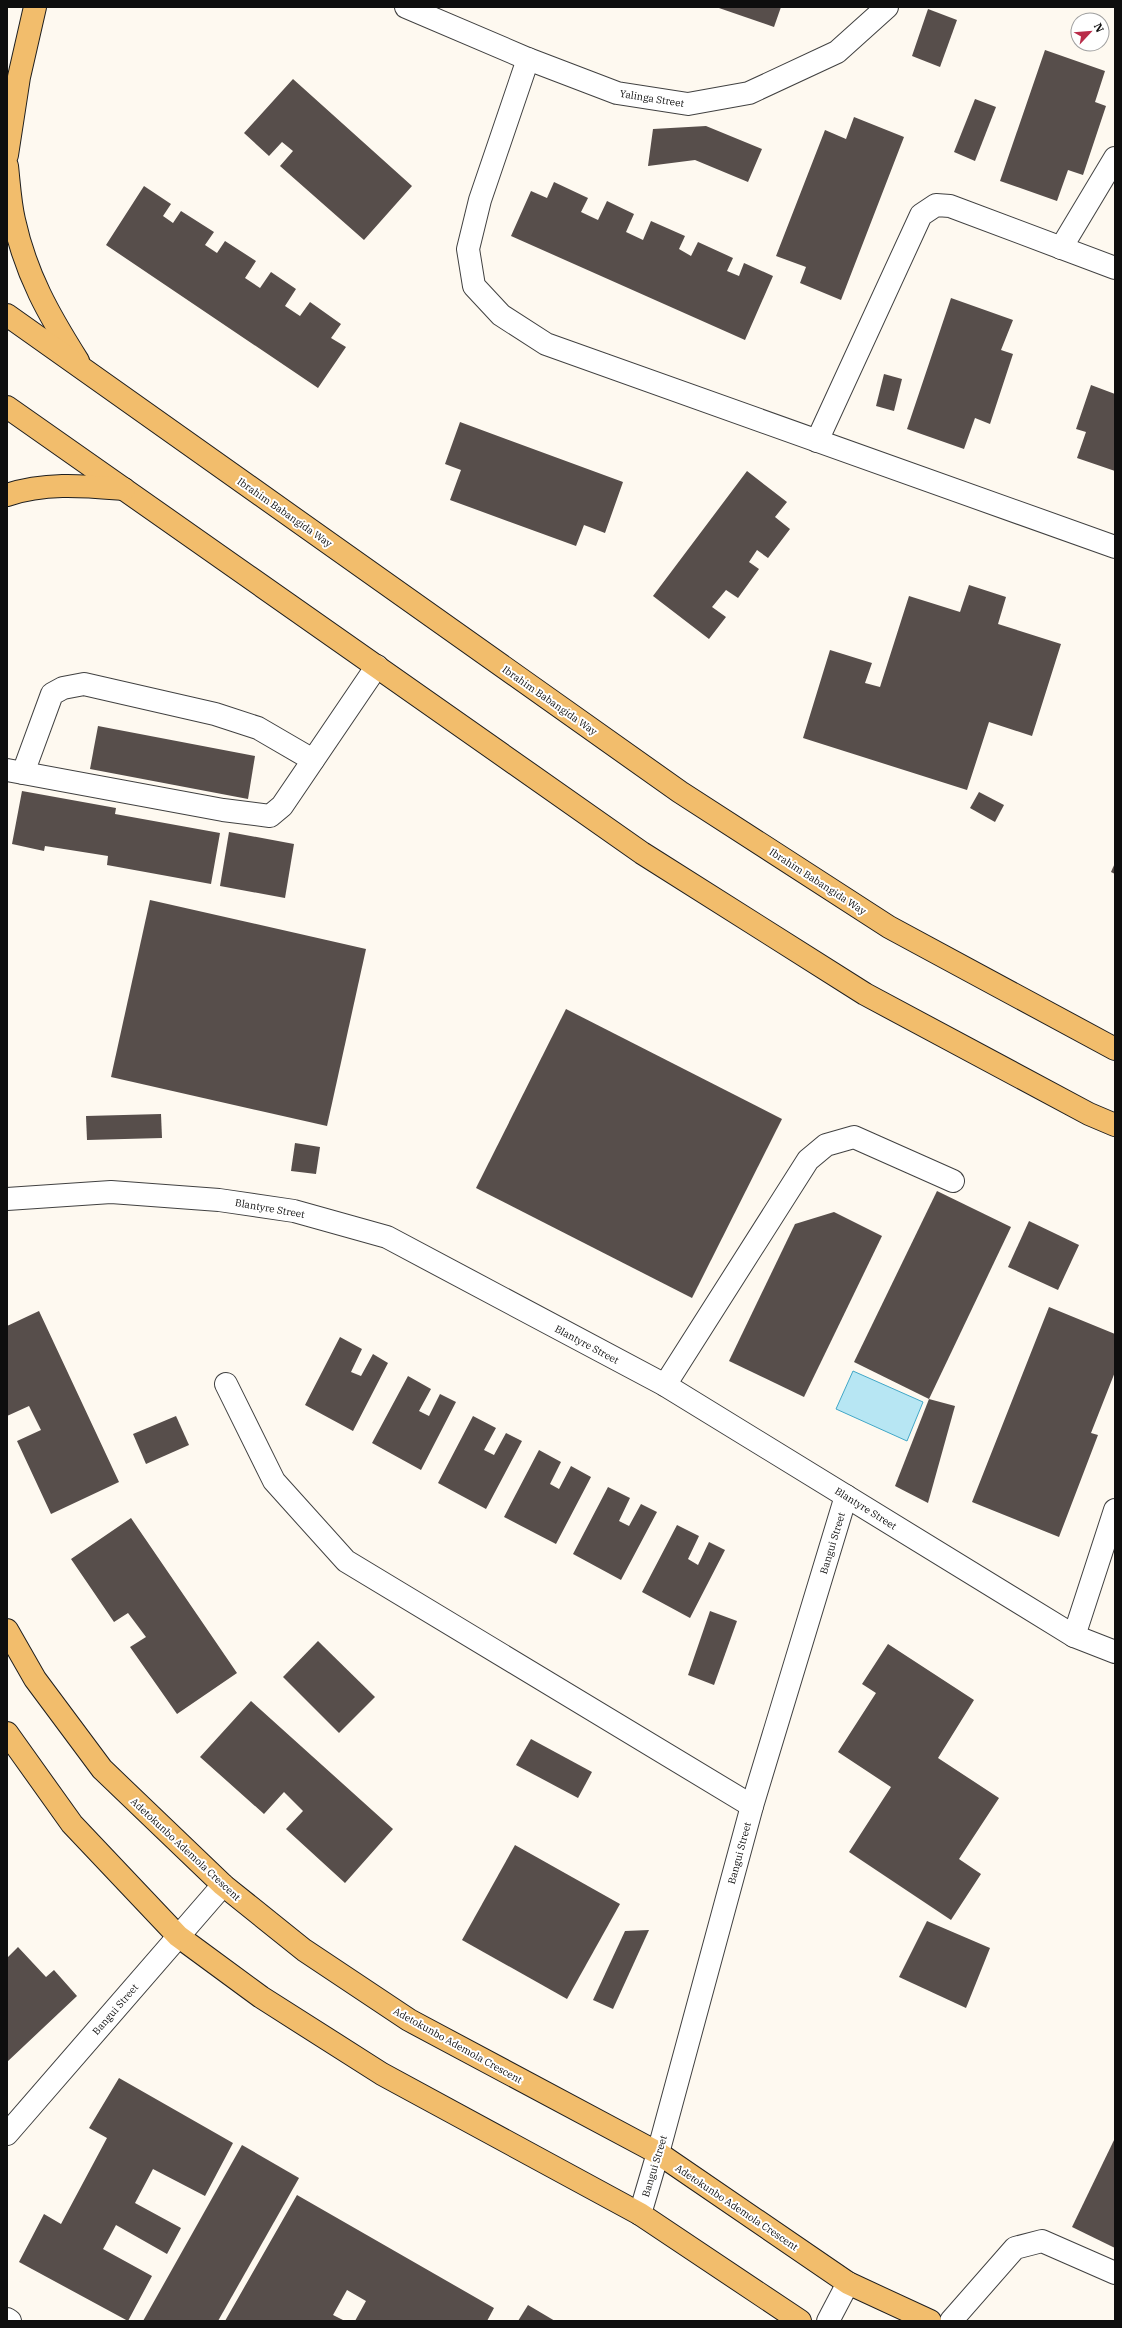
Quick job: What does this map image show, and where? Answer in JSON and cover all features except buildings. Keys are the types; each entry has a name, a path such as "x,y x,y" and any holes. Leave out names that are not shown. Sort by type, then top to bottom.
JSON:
{"main road":[{"path":"7,155 19,77 36,7"},
{"path":"7,166 14,220 25,259 45,308 83,369"},
{"name":"Ibrahim Babangida Way","path":"7,315 687,796 889,927 1115,1049"},
{"path":"7,407 126,489 642,853 865,994 1089,1114 1115,1125"},
{"path":"7,495 22,490 65,484 126,489"},
{"name":"Adetokunbo Ademola Crescent","path":"7,1630 35,1679 102,1769 223,1885 304,1950 409,2020 658,2153 848,2283 930,2321"},
{"path":"7,1732 72,1824 178,1936 261,1998 382,2074 640,2214 800,2321"}],"street":[{"name":"Yalinga Street","path":"406,7 528,59 617,93 688,104 749,93 837,52 887,7"},
{"path":"528,59 480,200 468,249 474,286 501,315 546,344 1115,547"},
{"path":"1062,248 1115,158"},
{"path":"818,441 921,215 936,205 950,206 1115,268"},
{"path":"313,760 251,726 215,714 84,684 63,688 52,694 15,772 223,810 270,816 282,806 377,666"},
{"path":"665,1385 808,1160 826,1145 854,1137 953,1180"},
{"name":"Blantyre Street","path":"7,1199 111,1192 219,1200 301,1213 387,1237 665,1385 1074,1636 1115,1652"},
{"path":"226,1384 274,1481 346,1560 752,1806"},
{"name":"Bangui Street","path":"640,2214 658,2153 752,1806 846,1496"},
{"path":"1074,1636 1115,1510"},
{"name":"Bangui Street","path":"7,2134 223,1885"},
{"path":"951,2321 1015,2248 1042,2241 1115,2273"},
{"path":"828,2321 848,2283"}],"water":[{"path":"853,1371 923,1402 907,1441 836,1409"}]}
